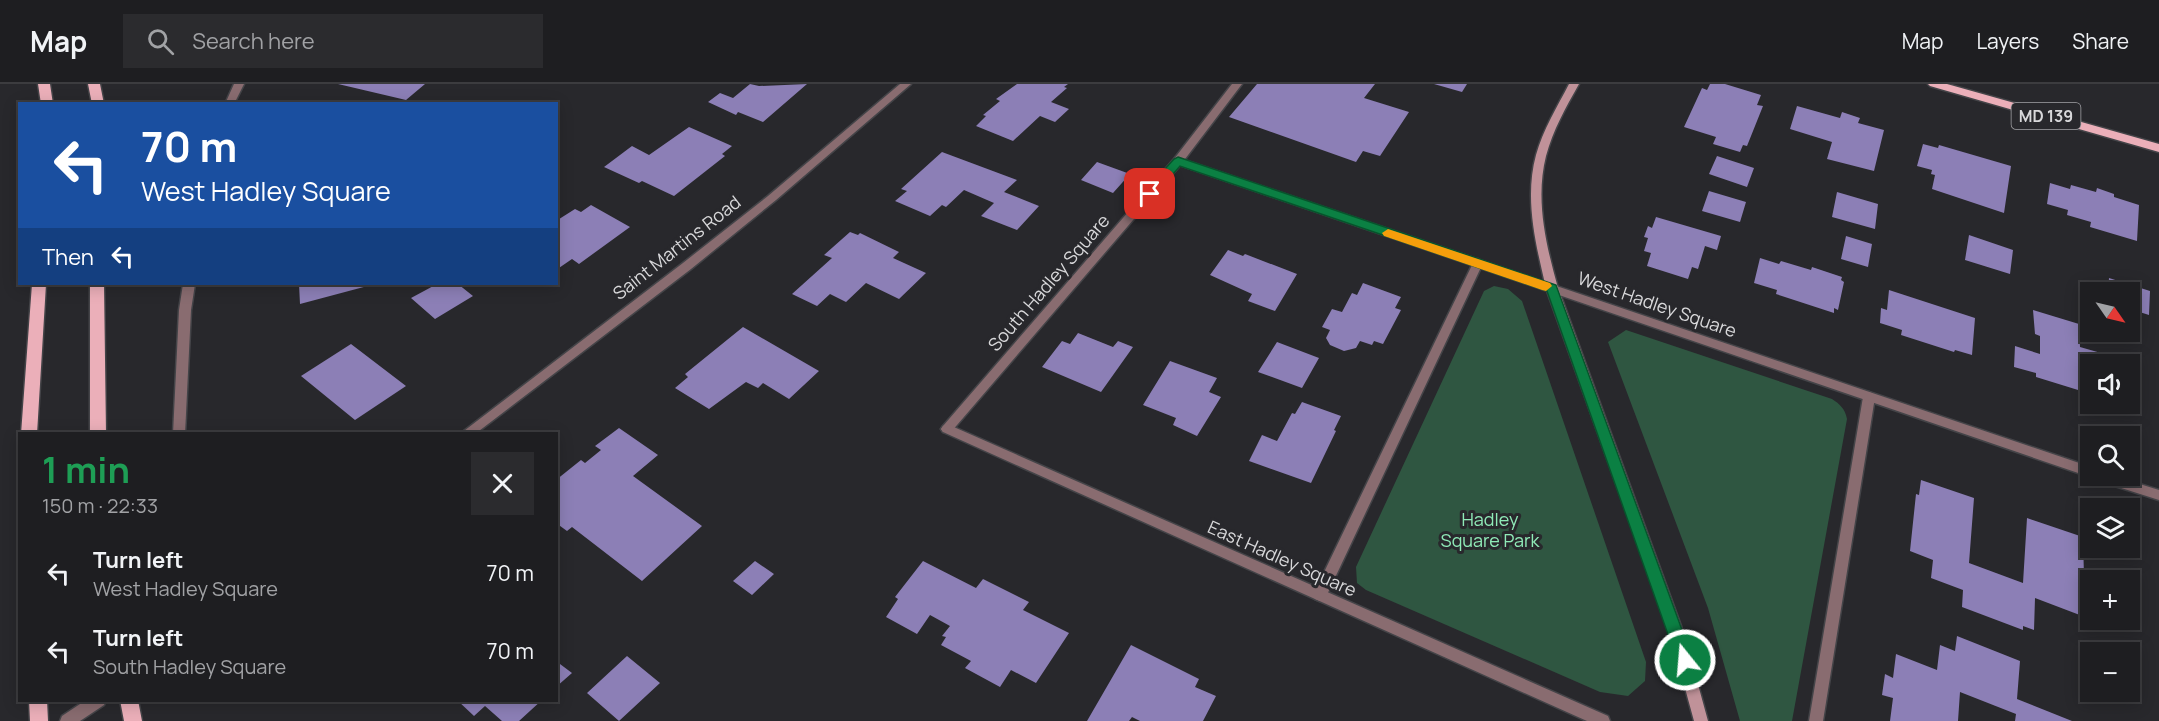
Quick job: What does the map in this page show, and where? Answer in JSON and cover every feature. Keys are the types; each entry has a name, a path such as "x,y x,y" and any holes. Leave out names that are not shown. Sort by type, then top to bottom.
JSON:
{"main road":[{"path":"44,84 47,102"},
{"path":"93,84 98,102"},
{"path":"1574,84 1550,131 1539,165 1537,211 1552,288 1678,637 1701,721"},
{"name":"MD 139","path":"1934,84 2159,148"},
{"path":"29,432 39,285"},
{"path":"97,285 98,432"},
{"path":"38,702 39,721"},
{"path":"129,702 133,721"}],"street":[{"path":"230,102 239,84"},
{"name":"Saint Martins Road","path":"469,432 687,266 772,198 906,84"},
{"name":"South Hadley Square","path":"947,429 1178,161 1236,84"},
{"name":"West Hadley Square","path":"1178,161 2080,468"},
{"path":"1320,595 1478,263"},
{"path":"179,432 185,310 189,285"},
{"path":"1816,721 1869,397"},
{"name":"East Hadley Square","path":"947,429 1603,721"},
{"path":"2131,486 2159,495"},
{"path":"67,721 96,702"}],"green space":[{"name":"Hadley Square Park","path":"1494,286 1508,289 1522,301 1646,662 1645,681 1628,696 1600,692 1366,590 1357,583 1356,567 1484,291"},
{"path":"1626,330 1832,399 1845,412 1847,419 1792,721 1740,721 1708,608 1608,342"}],"building":[{"path":"338,84 425,84 406,100"},
{"path":"750,84 759,86 807,84 763,122 738,112 736,115 708,102 720,93 733,98"},
{"path":"1017,84 1068,84 1064,87 1067,88 1051,102 1069,109 1055,122 1040,116 1013,141 976,126 986,116 983,115 1000,101 996,99"},
{"path":"1257,84 1375,84 1364,98 1409,112 1380,156 1363,151 1356,162 1229,117"},
{"path":"1434,84 1467,84 1462,92"},
{"path":"1710,84 1725,84 1761,95 1757,105 1763,106 1747,146 1743,145 1740,152 1713,144 1716,137 1684,127 1702,88 1707,90"},
{"path":"1797,106 1840,118 1842,112 1860,118 1858,123 1884,130 1874,171 1827,159 1832,142 1790,129"},
{"path":"689,127 732,146 722,154 725,156 674,196 604,167 632,146 649,155"},
{"path":"1923,144 1938,148 1939,145 2011,166 2004,213 1932,189 1935,175 1931,174 1932,170 1917,166"},
{"path":"942,152 1017,180 1004,192 1039,206 1017,230 981,216 994,203 964,190 946,207 942,205 930,216 895,201 907,191 901,189"},
{"path":"1717,156 1754,168 1747,187 1709,174"},
{"path":"1097,162 1130,174 1113,193 1081,180"},
{"path":"2050,183 2070,189 2071,185 2096,192 2097,188 2114,194 2114,197 2139,205 2137,241 2090,227 2091,222 2067,215 2068,210 2047,204"},
{"path":"1709,191 1746,202 1740,222 1702,211"},
{"path":"1837,192 1878,204 1875,229 1832,217"},
{"path":"591,205 630,227 579,264 572,259 558,269 558,220 575,209 581,212"},
{"path":"1656,217 1721,236 1717,250 1705,246 1698,269 1692,267 1688,279 1647,266 1651,253 1644,251 1648,238 1644,237 1648,226 1652,228"},
{"path":"850,232 858,235 860,233 899,252 893,258 926,273 899,299 866,283 846,302 830,294 817,306 792,294 832,258 824,255"},
{"path":"1969,235 2013,250 2010,274 1965,260"},
{"path":"1846,236 1872,244 1868,267 1841,259"},
{"path":"1228,250 1243,256 1245,254 1297,274 1275,311 1248,301 1252,294 1210,275"},
{"path":"1760,258 1779,264 1781,261 1811,270 1812,267 1842,277 1841,280 1844,282 1838,310 1834,308 1834,313 1776,294 1777,290 1754,283"},
{"path":"2109,278 2122,282 2109,282"},
{"path":"1363,283 1401,297 1395,308 1401,310 1383,344 1374,341 1372,345 1360,341 1356,348 1344,351 1330,345 1326,338 1330,330 1322,327 1332,309 1342,312 1352,293 1357,295"},
{"path":"299,285 371,285 300,304"},
{"path":"435,285 459,285 473,296 435,319 411,298"},
{"path":"2140,288 2150,291 2149,315 2140,312"},
{"path":"1889,290 1975,318 1972,355 1955,350 1954,352 1901,335 1902,330 1880,323 1881,308 1887,310"},
{"path":"2033,310 2079,324 2080,347 2104,354 2080,354 2080,391 2036,377 2036,373 2014,367 2015,346 2040,354 2040,336 2035,334"},
{"path":"743,327 819,371 789,399 763,383 758,388 746,382 709,409 675,388 688,377 685,374"},
{"path":"1078,333 1113,347 1118,341 1133,347 1101,392 1042,367 1062,341 1070,344"},
{"path":"1277,342 1319,358 1302,388 1258,372"},
{"path":"351,344 406,386 355,420 301,376"},
{"path":"1170,361 1217,378 1209,392 1221,397 1197,436 1173,425 1176,418 1143,405"},
{"path":"1302,402 1341,416 1311,483 1249,461 1262,435 1277,441 1292,413 1295,414"},
{"path":"619,428 658,455 633,476 702,526 642,581 572,527 567,531 558,524 558,478 581,460 585,463 601,450 595,446"},
{"path":"1921,480 1974,498 1969,563 2023,583 2027,518 2080,536 2080,558 2084,558 2084,570 2080,570 2080,615 2035,598 2034,630 2023,626 2023,630 1962,607 1963,590 1931,578 1933,560 1910,551 1916,494 1919,495"},
{"path":"755,561 774,574 752,595 733,581"},
{"path":"923,561 976,588 983,579 1029,602 1023,610 1069,633 1036,683 1011,670 1000,687 965,668 971,661 941,645 946,637 942,636 950,626 930,615 917,634 886,617 898,599 895,597"},
{"path":"1957,636 2020,661 2017,699 2072,721 2015,721 2016,714 1960,692 1958,721 1890,721 1893,698 1882,695 1885,674 1893,678 1896,654 1937,670 1940,645 1955,651"},
{"path":"1131,645 1199,679 1195,687 1216,696 1203,721 1140,721 1132,717 1129,721 1087,721"},
{"path":"627,656 660,683 619,721 587,693"},
{"path":"558,662 572,673 558,685"},
{"path":"459,702 540,702 519,721 502,721 485,706 474,716"}],"slow traffic":[{"path":"1388,233 1546,286"}],"route":[{"path":"1150,194 1178,161 1552,288 1685,660"}]}
